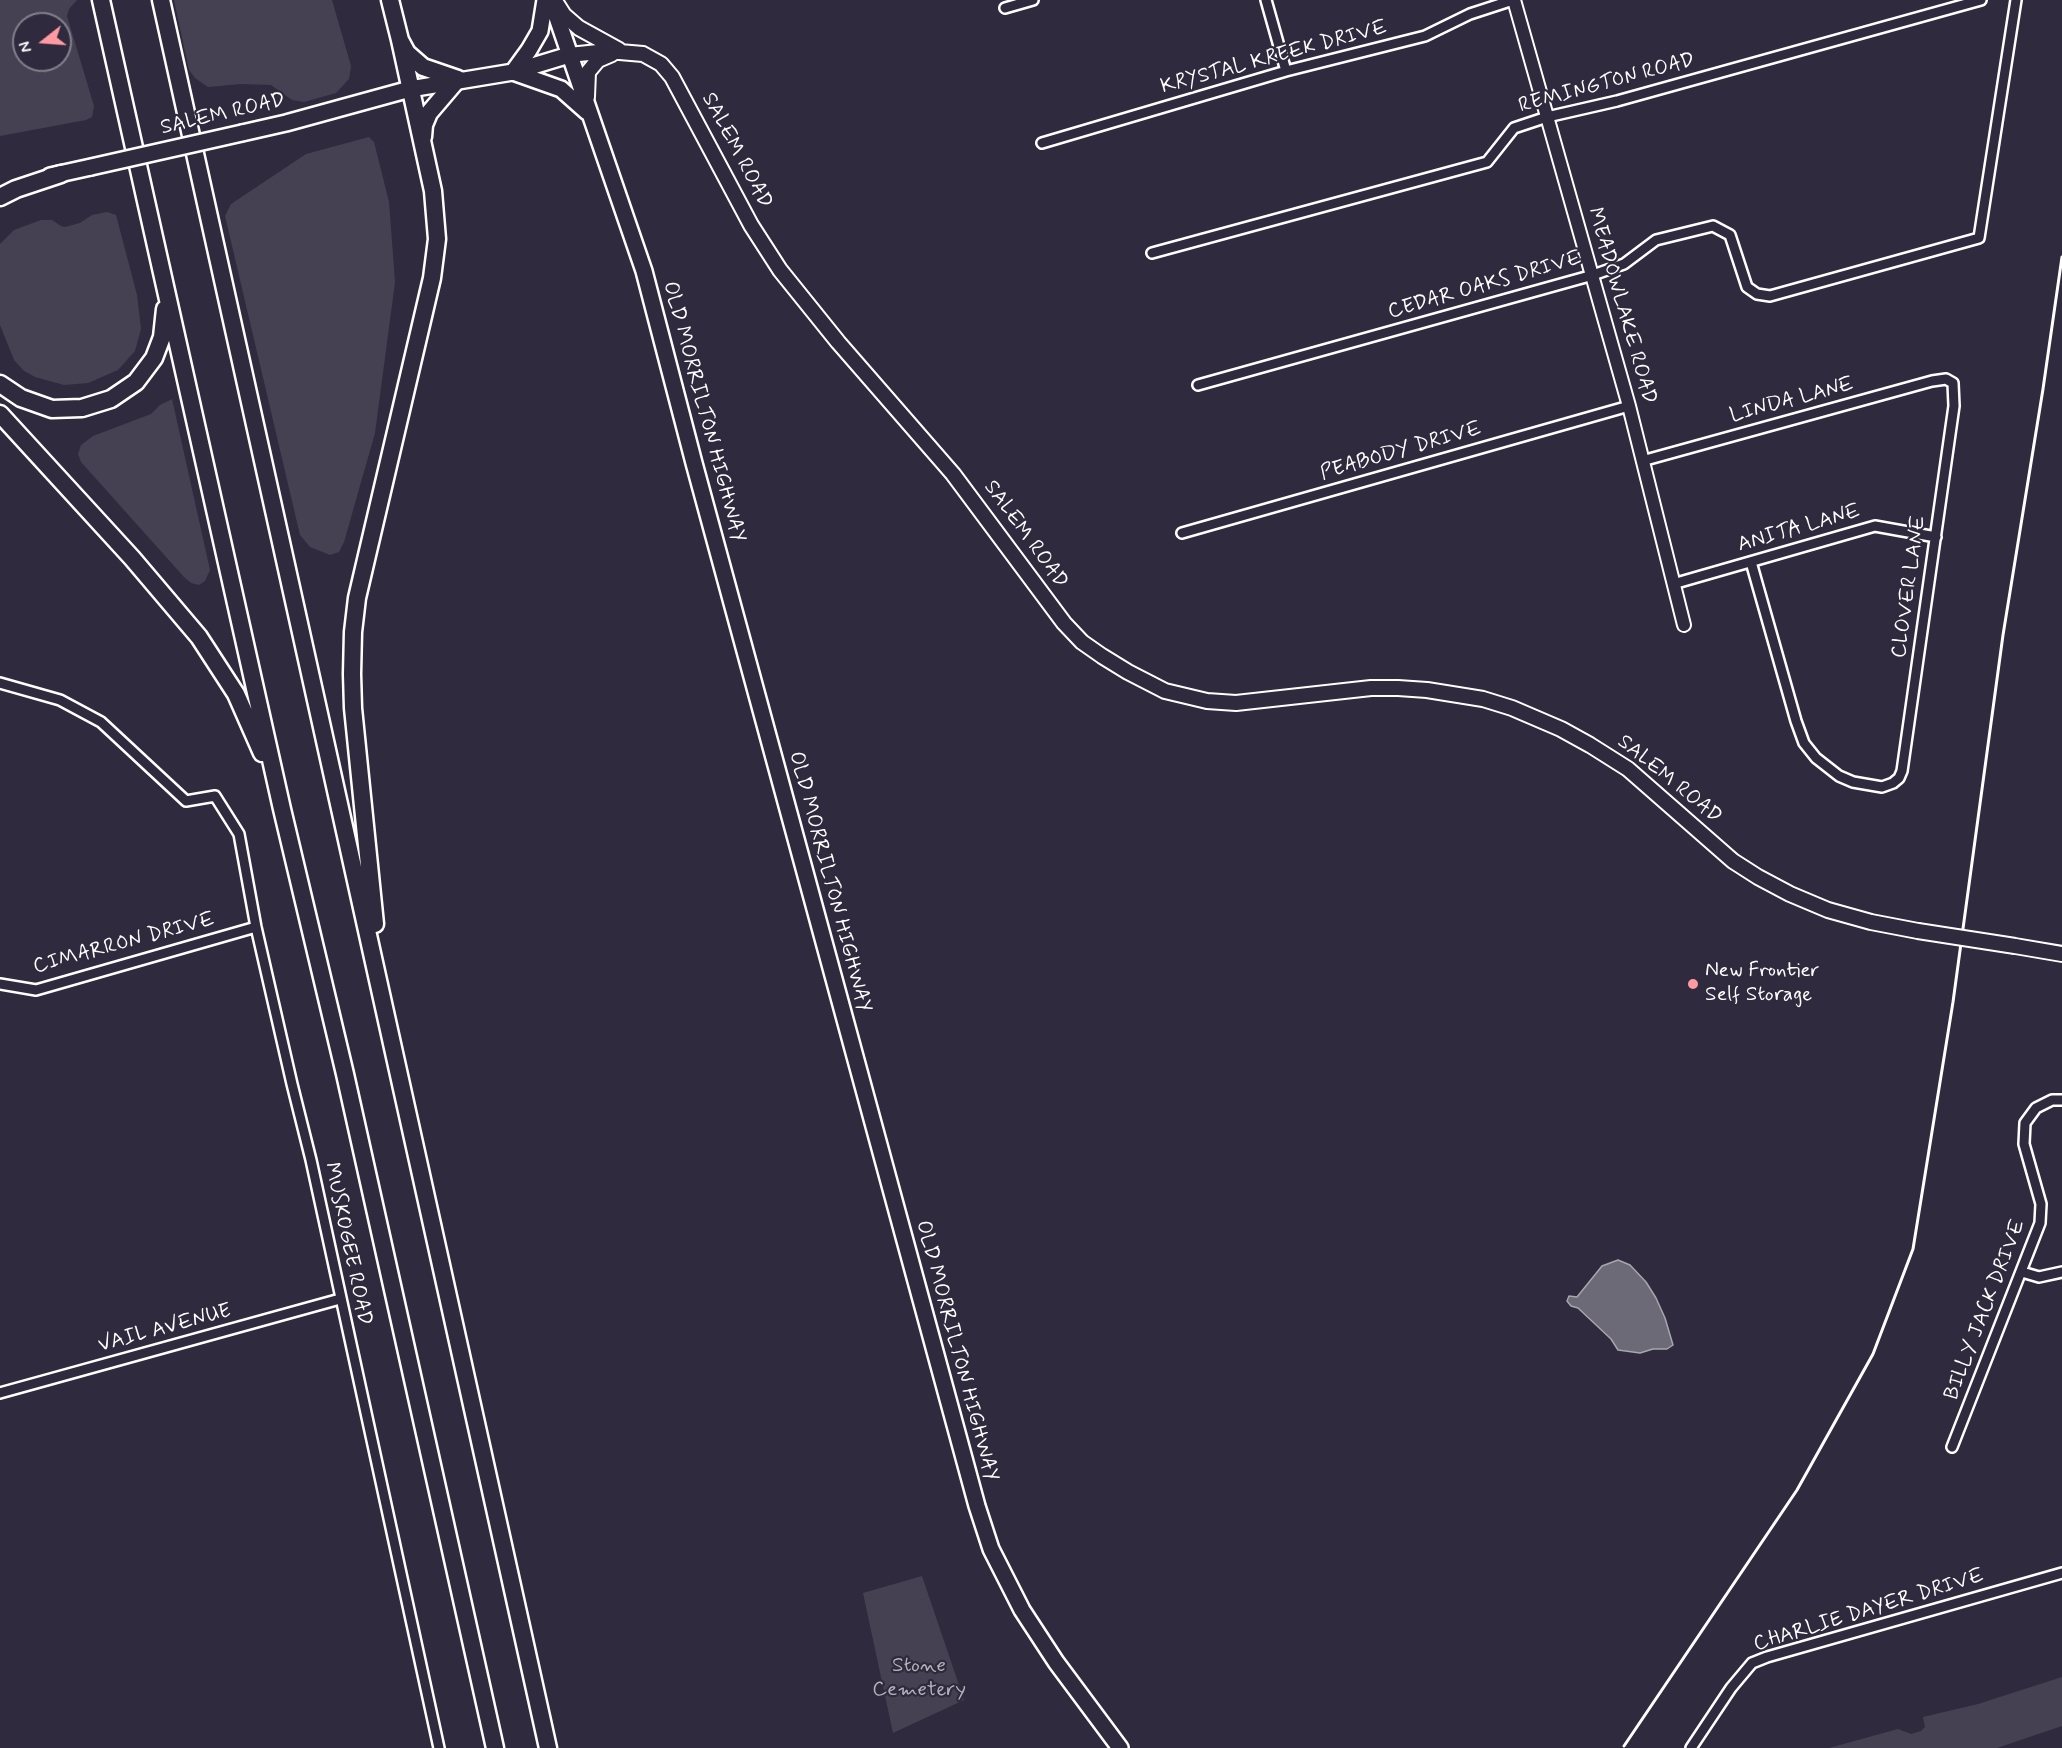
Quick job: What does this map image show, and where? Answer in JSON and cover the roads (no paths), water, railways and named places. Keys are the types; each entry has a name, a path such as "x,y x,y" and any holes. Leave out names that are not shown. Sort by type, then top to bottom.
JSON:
{"highway":[{"path":"101,0 495,1748"},
{"path":"161,0 548,1748"},
{"path":"383,997 355,725 352,653 357,598 434,266 437,229 433,192 390,0"},
{"path":"400,40 407,53 423,67 458,79 437,101 426,119 423,131 425,159"},
{"path":"0,197 16,189 61,174"},
{"path":"0,384 26,401 57,409 87,407 118,395 140,377 157,351 164,321 165,284"},
{"path":"0,414 132,558 205,644 244,711 282,809"}],"main road":[{"path":"545,0 540,31 513,72 561,89 589,114"},
{"path":"553,0 564,15 579,28 621,51"},
{"name":"OLD MORRILTON HIGHWAY","path":"553,0 589,114 644,271 694,464 977,1506 991,1549 1026,1617 1056,1662 1120,1748"},
{"path":"589,114 586,80 588,72 598,60 621,51"},
{"name":"SALEM ROAD","path":"0,187 286,123 410,89 458,79 513,72 570,55 621,51 643,54 661,64 672,77 751,225 780,270 838,342 946,465 1064,623 1082,642 1102,656 1165,691 1207,701 1236,703 1350,690 1398,688 1483,699 1512,708 1561,729 1628,769 1733,861 1790,894 1828,910 1871,922 2062,954"}],"street":[{"path":"1005,8 1033,0"},
{"path":"1266,0 1286,71"},
{"name":"KRYSTAL KREEK DRIVE","path":"1042,142 1286,71 1425,36 1470,14 1514,0"},
{"name":"MEADOWLAKE ROAD","path":"1514,0 1629,406 1683,625"},
{"name":"REMINGTON ROAD","path":"1152,253 1487,162 1514,128 1547,117 1617,101 1981,0"},
{"name":"CEDAR OAKS DRIVE","path":"1198,385 1593,274 1624,264 1656,240 1713,226 1730,235 1747,286 1756,294 1770,296 1979,237 2016,0"},
{"name":"LINDA LANE","path":"1642,461 1932,381 1946,379 1951,381"},
{"name":"CLOVER LANE","path":"1751,562 1804,743 1816,758 1839,776 1853,782 1882,787 1896,781 1902,771 1936,537 1954,406 1954,389 1951,381"},
{"name":"PEABODY DRIVE","path":"1182,533 1629,406"},
{"name":"ANITA LANE","path":"1673,584 1875,526 1936,537"},
{"name":"MUSKOGEE ROAD","path":"0,683 60,700 100,722 186,801 215,796 239,834 256,927 311,1160 439,1748"},
{"name":"CIMARRON DRIVE","path":"0,984 36,990 256,927"},
{"name":"BILLY JACK DRIVE","path":"1952,1447 2040,1223 2041,1204 2024,1144 2024,1133 2029,1115 2043,1104 2052,1100 2062,1100"},
{"path":"2022,1272 2039,1277 2062,1272"},
{"name":"VAIL AVENUE","path":"0,1393 340,1299"},
{"name":"CHARLIE DAYER DRIVE","path":"1691,1748 1731,1688 1752,1664 1767,1657 2062,1573"}],"railway":[{"path":"1624,1746 1797,1490 1873,1354 1913,1249 1953,1002 2003,635 2062,257"}],"place":[{"name":"New Frontier Self Storage","path":"1693,984"}],"park label":[{"name":"Stone Cemetery","path":"919,1679"}]}
